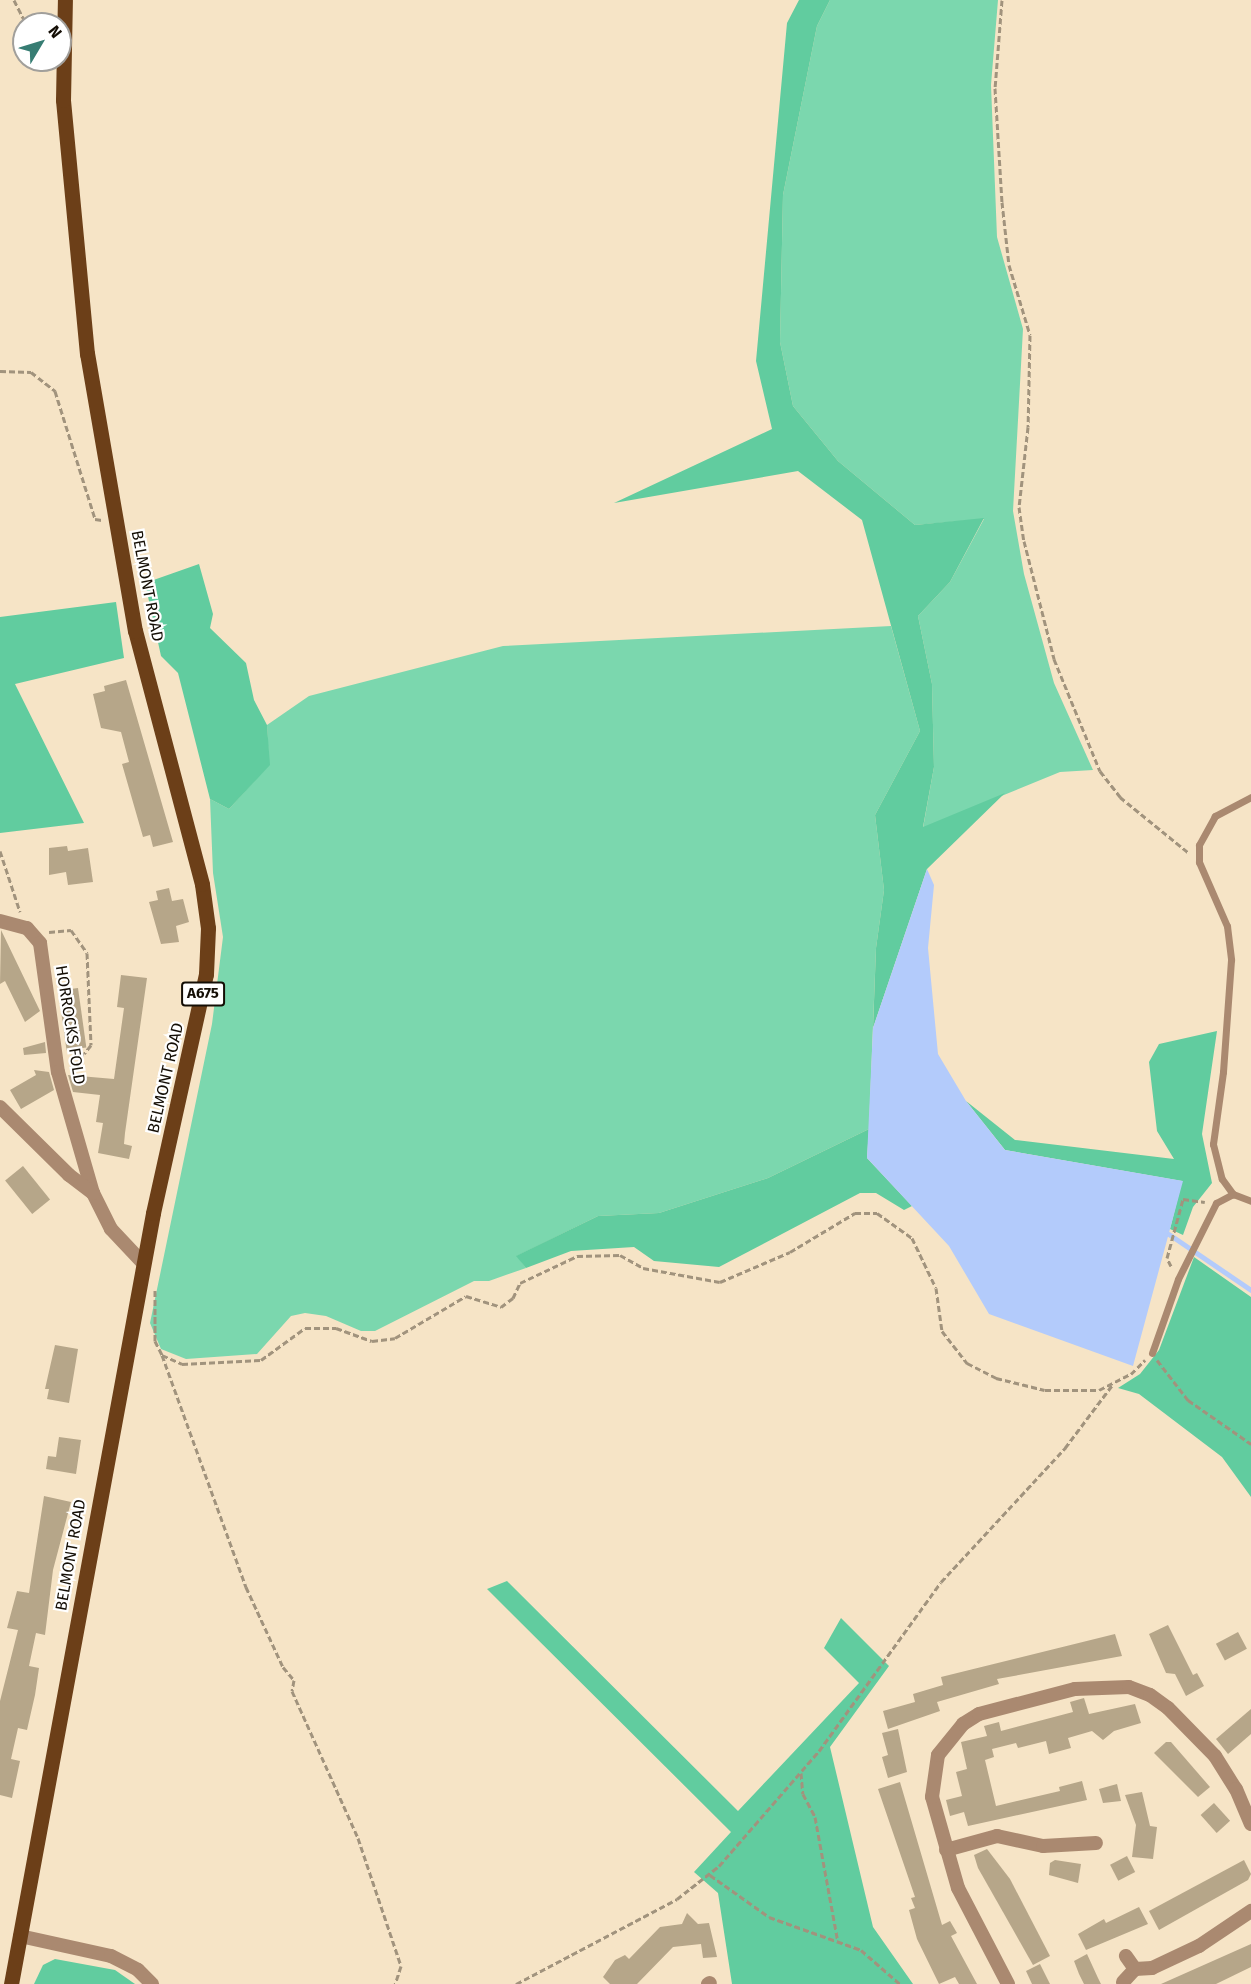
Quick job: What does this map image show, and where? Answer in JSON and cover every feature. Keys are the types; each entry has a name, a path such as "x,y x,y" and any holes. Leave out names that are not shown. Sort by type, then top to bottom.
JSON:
{"main road":[{"name":"BELMONT ROAD","path":"11,1984 143,1263 199,1016 206,974 208,928 202,885 135,631 87,354 63,100 65,0"}],"street":[{"path":"0,921 21,925 37,938"},
{"name":"HORROCKS FOLD","path":"37,938 57,1063 93,1193 111,1229 143,1263"},
{"name":"HORROCKS FOLD","path":"0,1107 69,1175 93,1193"},
{"path":"1008,1984 958,1888 932,1797 932,1776 938,1755 949,1738 979,1714 1105,1685 1129,1687 1150,1695 1168,1708 1225,1769 1251,1824"},
{"path":"946,1850 997,1836 1043,1846 1075,1838 1096,1843"},
{"path":"1123,1982 1136,1969 1152,1968 1199,1946 1251,1911"},
{"path":"20,1936 111,1956 138,1970 152,1984"},
{"path":"1125,1956 1136,1969"}],"lane":[{"path":"1251,796 1215,816 1199,845 1199,862 1220,904 1228,937 1230,1000 1213,1144 1222,1179 1233,1194 1251,1201"},
{"path":"1152,1353 1179,1277 1216,1203 1233,1194"}],"path":[{"path":"1002,0 995,88 1002,202 1009,265 1030,335 1028,427 1019,507 1024,541 1054,659 1100,771 1120,797 1199,862"},
{"path":"0,371 31,372 55,391 95,519 116,523"},
{"path":"0,851 19,906 21,925"},
{"path":"37,938 62,928 70,930 87,952 91,1045 84,1054 57,1063"},
{"path":"1179,1277 1167,1258 1184,1199 1216,1203"},
{"path":"162,1355 182,1364 261,1360 305,1328 336,1328 372,1341 395,1338 466,1296 501,1307 513,1298 520,1283 577,1256 620,1255 643,1269 720,1282 790,1252 855,1213 877,1213 912,1238 936,1288 942,1331 967,1363 996,1378 1045,1390 1099,1390 1131,1374 1152,1353 1188,1400 1251,1444"},
{"path":"143,1263 156,1294 155,1341 246,1587 283,1667 294,1680 292,1691 358,1838 401,1966 395,1984"},
{"path":"516,1984 677,1899 710,1875 801,1773 942,1582 1065,1448 1114,1383"},
{"path":"801,1773 803,1794 815,1817 838,1942"},
{"path":"710,1875 769,1917 861,1950 900,1984"}],"green space":[{"path":"799,0 830,0 817,26 783,195 780,342 793,406 838,461 915,525 984,518 950,582 918,616 932,684 934,767 923,827 1005,793 927,869 873,1028 876,948 884,890 875,815 920,731 862,520 798,471 614,503 772,429 756,361 787,23"},
{"path":"830,0 998,0 991,85 997,237 1023,329 1013,511 1024,574 1054,683 1093,770 1060,772 923,828 934,767 932,684 918,616 950,582 984,519 915,525 838,461 793,406 780,342 783,195 817,26"},
{"path":"199,564 213,614 210,628 246,663 254,700 267,725 270,765 229,809 210,799 178,673 161,656 145,583"},
{"path":"116,602 124,658 15,684 84,823 0,833 0,617"},
{"path":"891,626 920,731 875,815 884,890 876,948 869,1129 768,1178 659,1213 598,1216 517,1256 526,1268 489,1281 474,1281 375,1331 361,1331 326,1316 305,1313 291,1316 257,1354 186,1359 161,1349 150,1323 212,1024 223,937 213,873 210,799 229,809 269,765 267,725 309,696 503,646"},
{"path":"1217,1031 1202,1134 1212,1183 1193,1207 1183,1235 1170,1229 1182,1181 1005,1150 966,1101 1015,1140 1174,1159 1157,1131 1149,1062 1159,1044"},
{"path":"869,1129 867,1158 912,1206 904,1210 876,1193 860,1193 719,1267 654,1261 634,1247 571,1251 526,1268 516,1256 598,1216 659,1213 768,1178"},
{"path":"1194,1257 1251,1297 1251,1497 1222,1457 1139,1394 1118,1388 1140,1374 1159,1350"},
{"path":"507,1581 738,1811 859,1683 824,1648 841,1618 889,1666 830,1747 873,1927 913,1984 732,1984 718,1893 694,1872 731,1832 487,1589"},
{"path":"55,1959 115,1970 135,1984 34,1984 43,1965"}],"water":[{"path":"927,869 934,885 928,948 938,1054 966,1101 1005,1150 1183,1181 1133,1366 989,1314 949,1246 867,1158 873,1028"}],"building":[{"path":"126,680 173,842 153,847 150,835 143,837 122,764 129,762 121,732 101,728 93,694 105,691 104,686"},
{"path":"67,846 68,851 88,848 93,882 68,885 66,872 49,875 49,848"},
{"path":"169,888 172,901 183,899 189,922 176,926 179,942 161,944 149,902 158,900 156,891"},
{"path":"1,930 40,1011 25,1022 5,981 0,984"},
{"path":"121,975 147,978 125,1133 124,1144 132,1146 129,1159 98,1153 103,1123 96,1122 100,1095 73,1092 68,1075 114,1079 124,1008 117,1007"},
{"path":"78,988 86,1047 67,1050 58,991"},
{"path":"45,1042 46,1053 24,1055 23,1048"},
{"path":"34,1070 49,1072 54,1090 21,1109 10,1090 36,1075"},
{"path":"23,1166 50,1199 32,1214 5,1180"},
{"path":"55,1345 78,1349 69,1403 47,1399 49,1389 45,1389"},
{"path":"59,1437 81,1440 76,1474 46,1469 48,1456 56,1457"},
{"path":"44,1496 71,1502 53,1570 45,1635 36,1633 29,1666 39,1668 27,1730 18,1728 11,1759 20,1761 12,1798 0,1795 0,1701 18,1630 7,1628 17,1591 29,1593"},
{"path":"1168,1625 1193,1675 1197,1673 1204,1686 1186,1696 1175,1674 1166,1673 1149,1634"},
{"path":"1238,1632 1247,1649 1225,1661 1216,1644"},
{"path":"1115,1634 1122,1656 997,1679 999,1684 937,1702 940,1711 888,1729 883,1711 915,1702 913,1694 943,1685 941,1677"},
{"path":"1084,1698 1089,1714 1135,1704 1141,1723 1114,1731 1103,1740 1092,1731 1068,1738 1071,1748 1049,1754 1046,1741 1018,1748 1016,1743 992,1749 994,1757 985,1760 996,1806 1060,1791 1059,1787 1082,1781 1087,1800 968,1826 964,1812 950,1816 946,1800 962,1796 956,1772 967,1769 961,1742 987,1736 984,1726 999,1722 1001,1731 1073,1712 1070,1702"},
{"path":"1251,1709 1251,1734 1228,1754 1216,1739"},
{"path":"898,1729 907,1772 888,1778 882,1757 888,1755 882,1733"},
{"path":"1166,1742 1171,1742 1210,1787 1198,1797 1154,1753"},
{"path":"900,1782 942,1925 950,1921 957,1933 951,1936 977,1984 959,1984 955,1977 939,1984 917,1939 909,1910 915,1908 911,1898 915,1897 878,1789"},
{"path":"1117,1784 1121,1801 1103,1803 1099,1789"},
{"path":"1142,1792 1150,1826 1157,1827 1153,1859 1132,1857 1136,1825 1125,1795"},
{"path":"1214,1803 1230,1821 1217,1833 1201,1815"},
{"path":"987,1849 1010,1879 1050,1956 1033,1965 978,1868 974,1855"},
{"path":"1127,1856 1135,1872 1118,1881 1110,1865"},
{"path":"1055,1860 1081,1864 1078,1883 1049,1875 1050,1863"},
{"path":"1244,1860 1251,1874 1248,1880 1159,1930 1149,1911"},
{"path":"1139,1907 1148,1924 1086,1950 1078,1934 1104,1919 1106,1923"},
{"path":"687,1913 698,1924 709,1923 717,1957 703,1958 701,1944 673,1947 637,1984 610,1984 603,1977 615,1960 625,1955 629,1959 660,1927 682,1924"},
{"path":"1251,1944 1251,1967 1216,1984 1161,1984"},
{"path":"1087,1954 1101,1984 1084,1984 1079,1974 1074,1961"},
{"path":"1040,1964 1050,1984 1032,1984 1026,1971"}],"waterway":[{"path":"1169,1234 1251,1290"}]}
